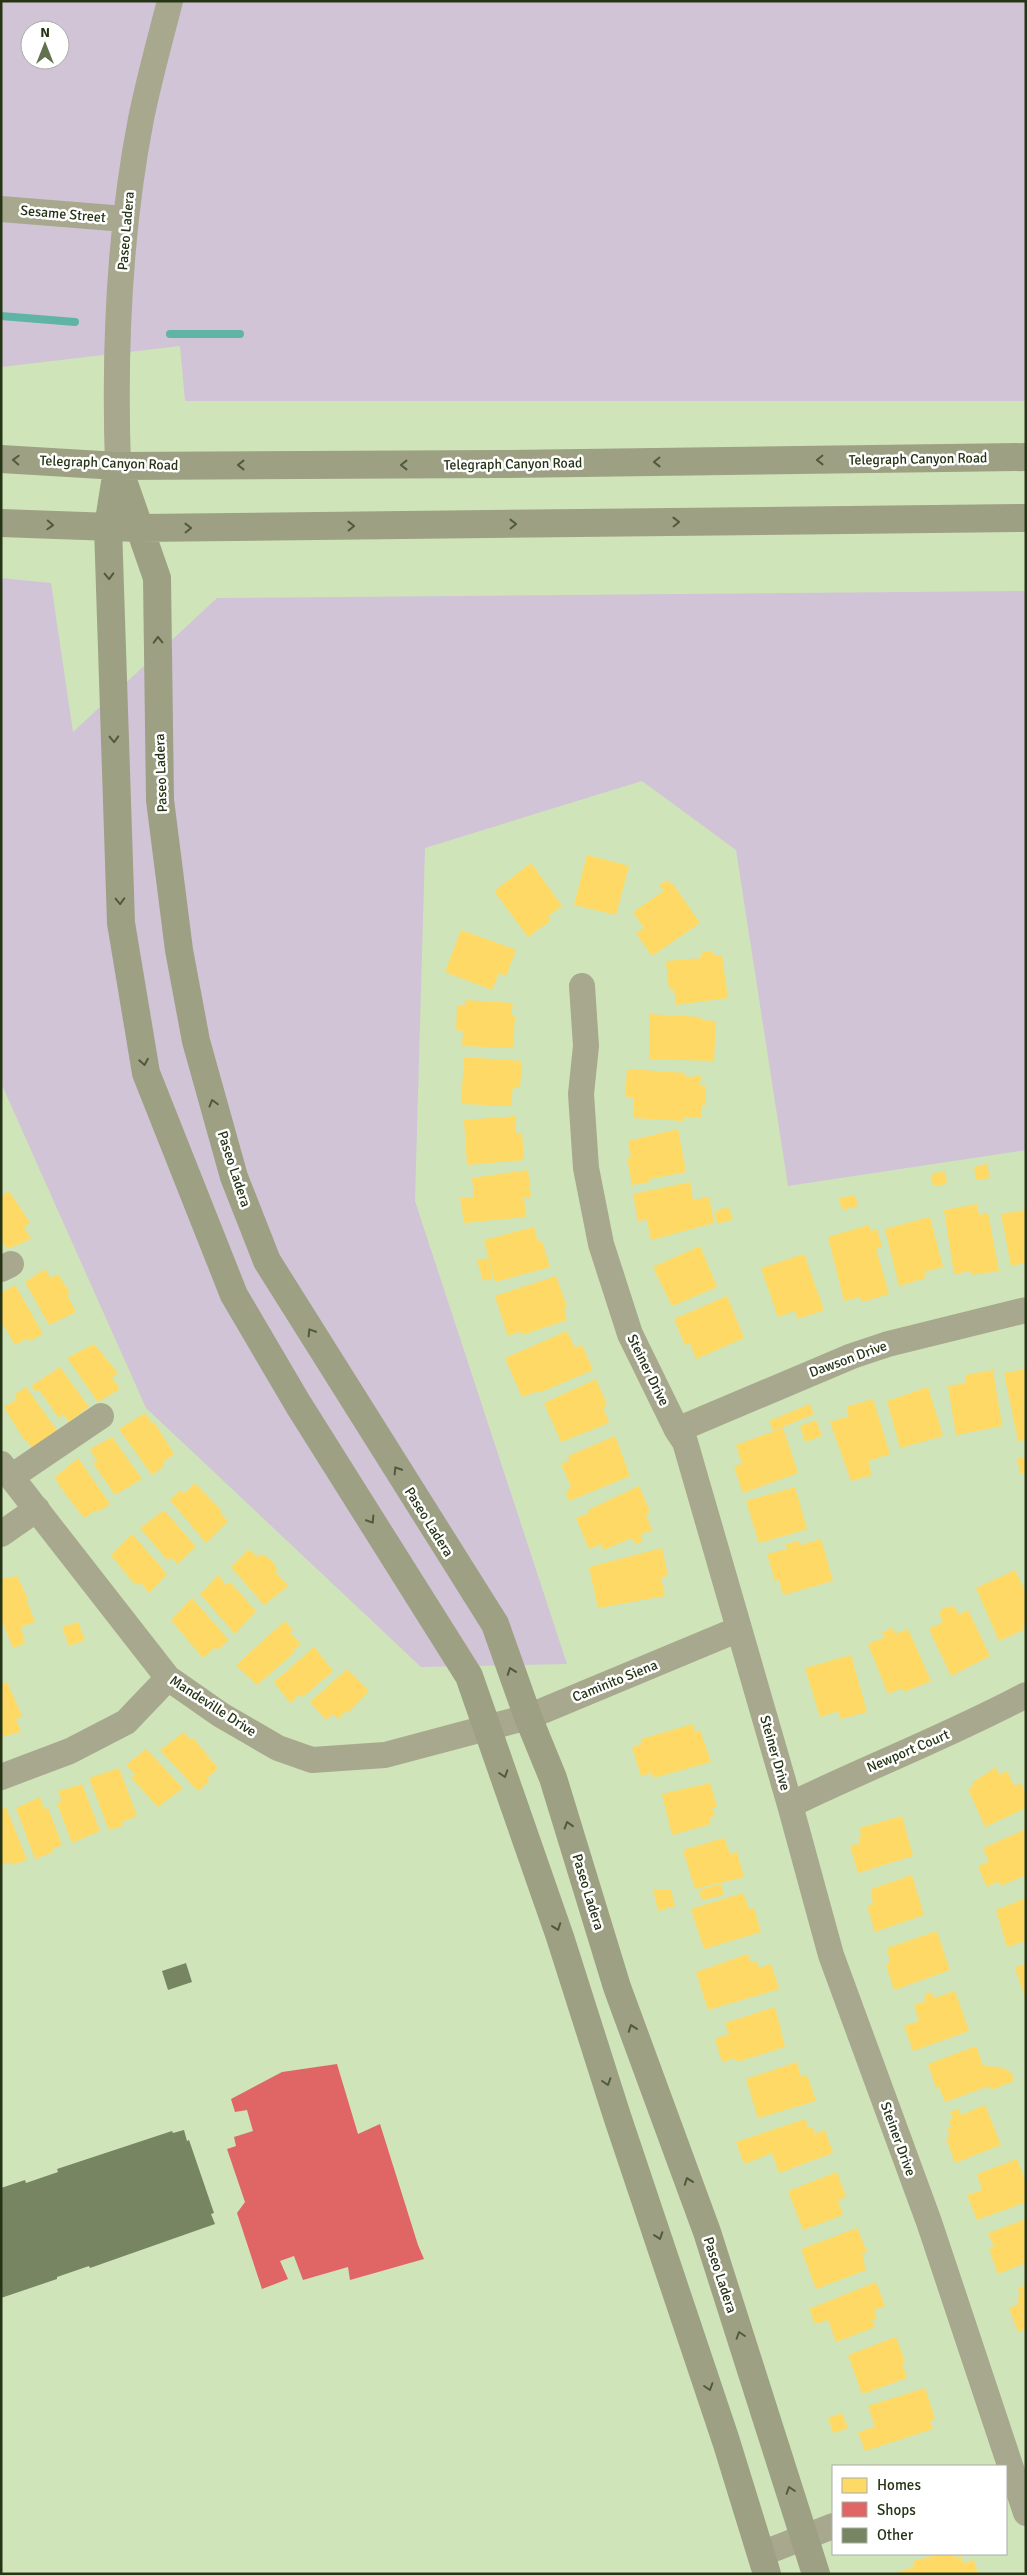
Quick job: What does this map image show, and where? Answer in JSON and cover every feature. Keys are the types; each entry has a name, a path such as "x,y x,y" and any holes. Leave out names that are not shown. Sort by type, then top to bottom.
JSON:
{"main road":[{"name":"Telegraph Canyon Road","path":"1,459 118,466 492,464 1026,457"},
{"name":"Paseo Ladera","path":"118,466 108,528 121,923 146,1073 234,1295 302,1412 469,1676 489,1728 675,2284 764,2564"},
{"name":"Paseo Ladera","path":"118,466 157,578 160,800 179,950 196,1041 234,1177 267,1261 495,1624 528,1717 553,1778 617,1987 707,2232 816,2574"},
{"path":"1,523 139,528 1026,518"}],"street":[{"name":"Paseo Ladera","path":"118,466 115,391 125,219 141,119 170,1"},
{"name":"Sesame Street","path":"1,209 125,219"},
{"name":"Steiner Drive","path":"582,986 586,1046 580,1094 586,1168 601,1244 630,1334 677,1430 685,1442 831,1955 929,2222 1007,2465"},
{"name":"Dawson Drive","path":"677,1430 852,1356 888,1344 1026,1310"},
{"path":"6,1470 101,1416"},
{"name":"Mandeville Drive","path":"6,1470 168,1678 221,1715 278,1748 312,1760 385,1755 489,1728"},
{"path":"1,1534 37,1509"},
{"name":"Caminito Siena","path":"489,1728 528,1717 739,1629"},
{"path":"1,1778 70,1751 126,1722 168,1678"},
{"name":"Newport Court","path":"790,1806 863,1770 936,1740 1026,1695"},
{"name":"Steiner Drive","path":"1007,2466 1026,2513"},
{"path":"764,2564 805,2536 832,2526"}],"shaded area":[{"path":"1,1 1026,1 1026,401 185,401 180,346 1,367"},
{"path":"1,578 51,583 73,732 217,598 1026,591 1026,1150 788,1186 736,850 642,781 425,848 415,1201 567,1664 421,1667 146,1408 1,1083"}],"building: Homes":[{"path":"587,855 629,866 616,915 574,905"},
{"path":"531,863 562,906 548,916 551,920 528,937 494,891"},
{"path":"668,880 673,884 700,923 652,956 636,933 644,928 633,912 664,891 659,885"},
{"path":"461,930 516,950 506,976 499,973 492,990 445,972"},
{"path":"713,951 714,956 722,955 728,998 676,1005 674,989 669,989 666,961 702,958 701,952"},
{"path":"465,1000 513,1003 511,1016 515,1016 513,1048 462,1046 463,1031 456,1030 457,1005 465,1005"},
{"path":"649,1014 701,1017 701,1020 716,1021 714,1061 649,1059"},
{"path":"464,1057 522,1061 520,1087 513,1087 511,1106 461,1104"},
{"path":"627,1069 686,1073 685,1077 701,1076 700,1086 705,1086 706,1105 701,1106 701,1117 683,1117 683,1121 633,1118 634,1097 625,1097"},
{"path":"515,1116 516,1133 522,1133 524,1160 467,1165 464,1120"},
{"path":"678,1129 686,1172 649,1179 650,1182 632,1185 627,1157 631,1157 628,1141"},
{"path":"987,1164 990,1178 976,1180 974,1167"},
{"path":"528,1170 531,1198 524,1198 526,1217 464,1223 460,1198 474,1197 472,1178"},
{"path":"945,1171 947,1184 933,1186 931,1174"},
{"path":"690,1182 693,1200 709,1197 714,1223 651,1240 647,1220 638,1221 633,1194"},
{"path":"9,1191 30,1223 24,1227 31,1239 7,1249 1,1239 1,1196"},
{"path":"855,1195 858,1206 842,1210 839,1198"},
{"path":"977,1204 979,1215 988,1213 999,1271 971,1275 971,1271 954,1274 944,1210"},
{"path":"728,1207 733,1219 718,1224 714,1212"},
{"path":"1026,1210 1026,1263 1011,1266 1001,1214"},
{"path":"930,1217 943,1267 924,1272 926,1278 899,1286 885,1229"},
{"path":"869,1225 871,1231 877,1229 882,1247 876,1249 889,1294 862,1302 860,1297 844,1301 828,1237"},
{"path":"534,1227 538,1242 542,1241 550,1267 495,1282 484,1240"},
{"path":"700,1246 717,1287 672,1306 653,1267"},
{"path":"804,1254 824,1310 798,1319 795,1311 778,1317 761,1268"},
{"path":"488,1258 493,1278 483,1281 477,1260"},
{"path":"45,1269 51,1278 58,1274 70,1293 67,1295 76,1312 49,1325 25,1282"},
{"path":"556,1276 567,1307 564,1309 567,1320 522,1335 521,1331 508,1336 495,1296"},
{"path":"15,1285 43,1334 30,1341 28,1338 15,1345 1,1321 1,1293"},
{"path":"727,1296 744,1338 696,1359 690,1343 685,1345 674,1319"},
{"path":"567,1331 575,1348 582,1345 593,1370 539,1393 538,1391 522,1397 505,1358"},
{"path":"94,1344 118,1373 112,1378 120,1389 98,1402 67,1358"},
{"path":"60,1367 89,1407 69,1422 63,1414 59,1418 39,1390 36,1392 31,1386"},
{"path":"1026,1369 1026,1440 1018,1441 1004,1373"},
{"path":"993,1370 1002,1426 956,1435 948,1386 966,1383 965,1375"},
{"path":"596,1379 607,1405 603,1407 609,1423 561,1442 544,1403"},
{"path":"26,1387 58,1432 32,1448 24,1440 4,1407 17,1399 14,1395"},
{"path":"928,1387 943,1436 900,1448 887,1401"},
{"path":"873,1399 890,1454 868,1461 872,1475 851,1481 830,1422 849,1416 846,1407"},
{"path":"810,1404 814,1414 773,1431 769,1421"},
{"path":"145,1413 152,1423 154,1422 174,1454 162,1463 164,1466 152,1475 119,1429"},
{"path":"816,1420 822,1436 805,1442 800,1426"},
{"path":"783,1428 798,1473 743,1493 734,1467 742,1464 736,1445"},
{"path":"615,1436 630,1476 569,1501 566,1493 571,1486 561,1464 570,1460 568,1456"},
{"path":"112,1437 142,1479 115,1495 93,1463 97,1461 90,1449"},
{"path":"1026,1457 1026,1473 1020,1474 1017,1458"},
{"path":"78,1458 110,1504 84,1518 60,1487 55,1477"},
{"path":"195,1483 222,1511 220,1512 228,1521 206,1543 170,1500 181,1490 183,1494"},
{"path":"639,1486 650,1512 646,1514 652,1530 640,1535 643,1541 635,1544 632,1538 603,1550 601,1544 589,1549 576,1518 589,1513 588,1510"},
{"path":"795,1487 807,1529 759,1543 746,1501"},
{"path":"164,1510 196,1547 177,1564 171,1557 167,1560 140,1528"},
{"path":"132,1534 167,1574 149,1593 141,1583 135,1585 111,1555"},
{"path":"821,1539 833,1581 783,1595 779,1580 775,1581 767,1554 787,1549 786,1544 798,1541 800,1545"},
{"path":"662,1548 668,1576 661,1577 665,1596 598,1608 589,1567"},
{"path":"249,1549 257,1557 261,1554 270,1559 278,1569 275,1571 288,1586 264,1605 231,1567"},
{"path":"1015,1570 1026,1593 1026,1623 1022,1625 1025,1629 999,1641 976,1588"},
{"path":"218,1575 226,1585 230,1582 256,1611 235,1634 200,1594"},
{"path":"17,1576 28,1599 26,1599 35,1622 21,1627 25,1643 13,1648 1,1619 1,1579"},
{"path":"192,1598 229,1640 217,1650 215,1647 203,1658 171,1620"},
{"path":"954,1606 959,1615 968,1610 990,1656 951,1676 929,1629 943,1622 939,1613 943,1608"},
{"path":"285,1621 293,1630 290,1633 301,1644 293,1651 294,1653 257,1685 236,1665"},
{"path":"78,1622 85,1640 69,1646 62,1627"},
{"path":"893,1628 895,1634 908,1629 931,1681 904,1692 902,1688 888,1694 868,1644 885,1637 882,1632"},
{"path":"314,1647 333,1671 303,1697 300,1694 290,1703 274,1682"},
{"path":"851,1655 867,1712 840,1719 838,1711 820,1717 805,1668"},
{"path":"347,1669 369,1691 348,1713 346,1711 338,1719 333,1714 326,1720 310,1702"},
{"path":"7,1682 22,1716 16,1719 21,1732 1,1737 1,1684"},
{"path":"693,1724 695,1732 700,1730 711,1762 653,1778 652,1773 641,1776 632,1747 642,1744 641,1739"},
{"path":"184,1732 191,1740 193,1738 218,1768 207,1778 209,1781 198,1791 160,1750"},
{"path":"146,1749 183,1788 158,1807 131,1778 135,1775 126,1765"},
{"path":"996,1767 999,1775 1007,1771 1014,1786 1021,1783 1026,1794 1026,1808 985,1827 968,1789 973,1787 972,1783"},
{"path":"119,1768 137,1816 122,1822 123,1826 109,1830 89,1778"},
{"path":"710,1783 717,1807 712,1808 715,1816 709,1818 711,1824 672,1835 662,1794"},
{"path":"82,1784 100,1831 72,1843 57,1803 62,1801 58,1791"},
{"path":"40,1797 44,1809 48,1808 62,1845 52,1849 53,1852 35,1859 16,1808"},
{"path":"6,1807 27,1860 12,1865 11,1862 1,1865 1,1809"},
{"path":"902,1816 913,1856 858,1873 850,1846 860,1843 858,1838 862,1838 859,1828"},
{"path":"1026,1829 1026,1875 1001,1886 999,1881 987,1887 978,1867 989,1861 983,1848"},
{"path":"724,1838 730,1854 737,1852 744,1877 695,1889 683,1850"},
{"path":"912,1875 924,1915 875,1932 867,1906 873,1904 871,1889"},
{"path":"721,1884 724,1895 702,1900 699,1890"},
{"path":"653,1889 671,1890 675,1906 658,1911"},
{"path":"743,1893 749,1909 754,1908 761,1932 704,1949 691,1909"},
{"path":"1026,1898 1026,1941 1007,1947 996,1910"},
{"path":"937,1931 950,1970 894,1990 886,1965 890,1963 887,1948"},
{"path":"748,1954 751,1963 756,1961 759,1968 771,1964 779,1989 708,2010 696,1972"},
{"path":"1026,1964 1026,1998 1025,1998 1015,1967"},
{"path":"955,1991 969,2031 913,2051 904,2026 919,2021 914,2005 926,2001 924,1995 932,1992 934,1998"},
{"path":"775,2007 785,2047 737,2062 736,2058 722,2062 715,2039 729,2034 725,2023"},
{"path":"976,2046 983,2066 1000,2067 1011,2072 1014,2081 991,2090 989,2086 945,2102 939,2087 936,2088 928,2064"},
{"path":"797,2062 801,2077 807,2075 816,2101 758,2118 746,2079"},
{"path":"985,2105 1001,2145 955,2163 946,2138 950,2136 947,2129 951,2127 949,2120 953,2118 950,2112 959,2109 961,2115"},
{"path":"805,2119 809,2129 813,2127 815,2134 825,2130 833,2153 779,2173 772,2153 744,2164 736,2142"},
{"path":"1017,2159 1026,2182 1026,2202 977,2220 967,2195 982,2190 977,2174"},
{"path":"837,2172 846,2197 838,2200 843,2215 803,2230 788,2191"},
{"path":"1026,2219 1026,2263 998,2274 989,2249 994,2247 988,2233"},
{"path":"857,2228 867,2252 862,2254 866,2270 816,2289 801,2249"},
{"path":"876,2282 885,2306 874,2310 877,2318 872,2320 875,2327 836,2342 828,2320 815,2324 809,2309"},
{"path":"1026,2285 1026,2329 1018,2332 1009,2308 1019,2304 1017,2298 1020,2296 1018,2288"},
{"path":"896,2337 905,2362 902,2363 907,2378 862,2394 848,2355"},
{"path":"925,2388 935,2420 930,2421 933,2429 865,2451 858,2432 875,2427 868,2406"},
{"path":"842,2413 848,2428 833,2433 828,2418"},
{"path":"937,2555 954,2555 955,2558 961,2556 963,2563 974,2560 978,2574 897,2574 897,2572 914,2567 913,2561"}],"building: Shops":[{"path":"337,2064 358,2134 380,2124 424,2259 350,2280 348,2267 303,2280 294,2256 280,2261 288,2279 262,2289 237,2213 245,2202 227,2149 236,2146 234,2137 253,2131 247,2110 235,2112 231,2099 282,2072"}],"building: Other":[{"path":"186,1963 192,1982 168,1990 162,1971"},
{"path":"184,2130 214,2213 211,2214 215,2224 90,2268 89,2266 57,2277 57,2279 1,2298 1,2188 25,2180 26,2183 58,2172 57,2169 172,2131 173,2133"}],"waterway":[{"path":"1,316 75,322"},
{"path":"170,334 240,334"}]}
